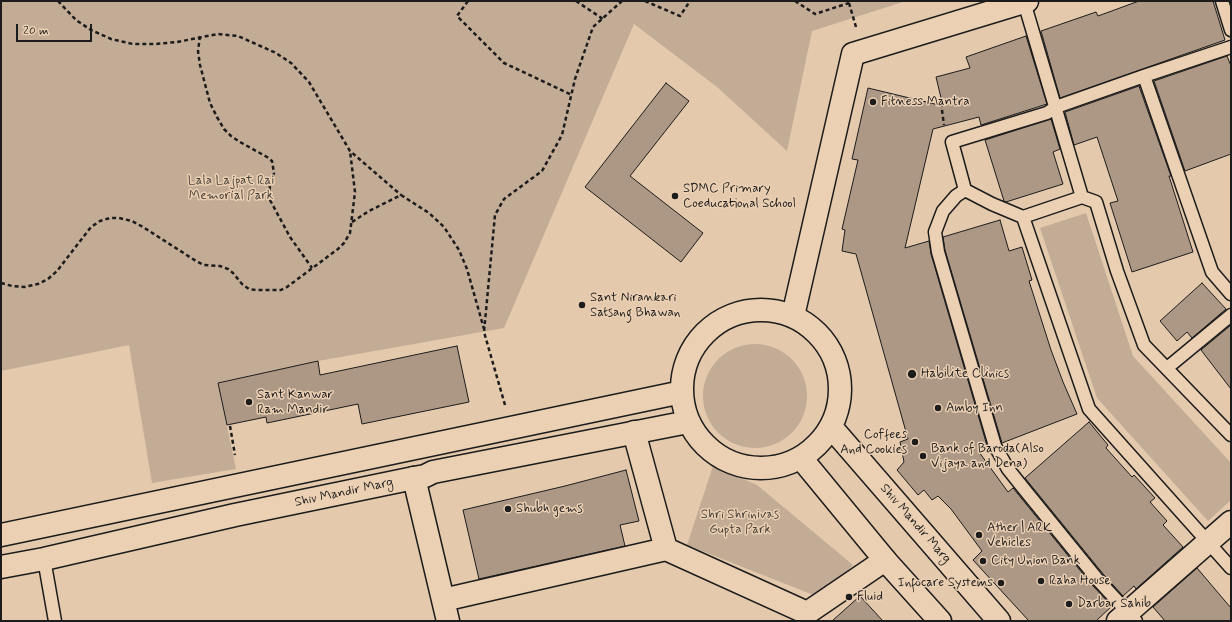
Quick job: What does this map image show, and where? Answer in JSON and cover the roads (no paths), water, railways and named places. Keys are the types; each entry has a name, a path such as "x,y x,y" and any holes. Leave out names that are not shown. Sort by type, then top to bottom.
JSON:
{"street":[{"path":"793,316 853,54 1026,2"},
{"path":"755,310 784,312 798,318 812,327 831,351 838,366 841,381 837,413 823,440 812,451 801,458 775,468 761,469 747,468 734,464 711,451 701,441 688,422 682,392 686,366 691,353 698,342 717,323 742,312 755,310"},
{"path":"1,535 682,392"},
{"name":"Shiv Mandir Marg","path":"1,567 44,559 235,515 425,476 433,472 688,422"},
{"name":"Shiv Mandir Marg","path":"831,427 999,621"},
{"path":"634,432 666,549"},
{"path":"801,458 885,560 940,621"},
{"path":"414,478 446,611 666,549 803,617 885,560"},
{"path":"1128,618 1231,522"}],"lane":[{"path":"1222,1 1231,30"},
{"path":"1026,2 1082,197"},
{"path":"1231,47 1056,107 1046,113 952,142 965,190 992,204 1023,217 1082,197 1096,202 1144,345 1231,435"},
{"path":"1144,76 1212,272 1231,294"},
{"path":"965,190 956,196 943,211 935,232 938,252 995,446 1008,469 1128,618"},
{"path":"1023,217 1089,409 1231,568"},
{"path":"1167,368 1231,315"},
{"path":"44,559 55,621"}],"place":[{"name":"Fitness Mantra","path":"873,102"},
{"name":"SDMC Primary Coeducational School","path":"675,196"},
{"name":"Sant Nirankari Satsang Bhawan","path":"582,305"},
{"name":"Habilite Clinics","path":"912,374"},
{"name":"Sant Kanwar Ram Mandir","path":"249,402"},
{"name":"Amby Inn","path":"938,408"},
{"name":"Coffees And Cookies","path":"915,442"},
{"name":"Bank of Baroda(Also Vijaya and Dena)","path":"923,456"},
{"name":"Shubh gems","path":"508,509"},
{"name":"Ather | ARK Vehicles","path":"979,535"},
{"name":"City Union Bank","path":"983,561"},
{"name":"Raha House","path":"1041,581"},
{"name":"Infocare Systems","path":"1001,583"},
{"name":"Fluid","path":"849,597"},
{"name":"Darbar Sahib","path":"1069,604"}],"park label":[{"name":"Lala Lajpat Rai Memorial Park","path":"231,188"},
{"name":"Shri Shrinivas Gupta Park","path":"740,522"}]}
